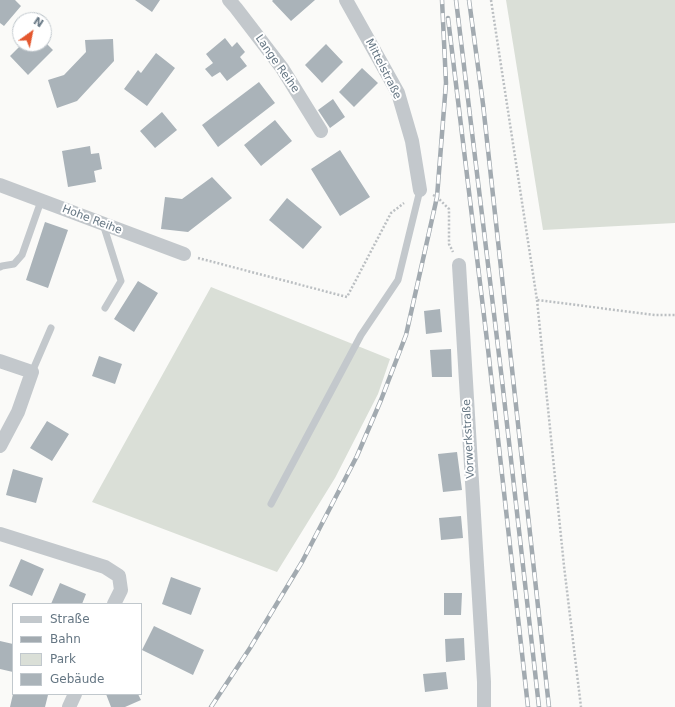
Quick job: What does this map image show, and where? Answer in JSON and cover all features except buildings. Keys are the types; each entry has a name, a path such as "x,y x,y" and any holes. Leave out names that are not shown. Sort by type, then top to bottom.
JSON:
{"street":[{"name":"Lange Reihe","path":"229,0 282,68 321,131"},
{"name":"Mittelstraße","path":"346,0 398,93 412,141 420,190"},
{"name":"Hohe Reihe","path":"0,185 184,254"},
{"name":"Vorwerkstraße","path":"459,265 484,682 484,707"},
{"path":"0,361 32,372 18,412 0,446"},
{"path":"0,534 105,567 119,576 121,590 114,603"},
{"path":"69,707 75,695"}],"lane":[{"path":"272,504 361,335 398,280 420,190"},
{"path":"0,267 14,264 22,255 41,201"},
{"path":"103,224 121,281 105,308"},
{"path":"32,372 51,328"}],"path":[{"path":"491,0 537,300 564,566 581,707"},
{"path":"184,254 347,297 392,213 420,190 438,197 449,209 449,244 459,265"},
{"path":"537,300 655,315 675,315"}],"green space":[{"path":"506,0 675,0 675,223 543,230"},
{"path":"211,287 390,359 378,394 335,478 277,572 92,502"}],"railway":[{"path":"211,707 250,648 302,562 357,456 381,400 406,335 437,197 446,83 442,0"},
{"path":"456,0 502,380 539,707"},
{"path":"469,0 483,104 549,707"},
{"path":"448,18 488,349 528,707"}]}
